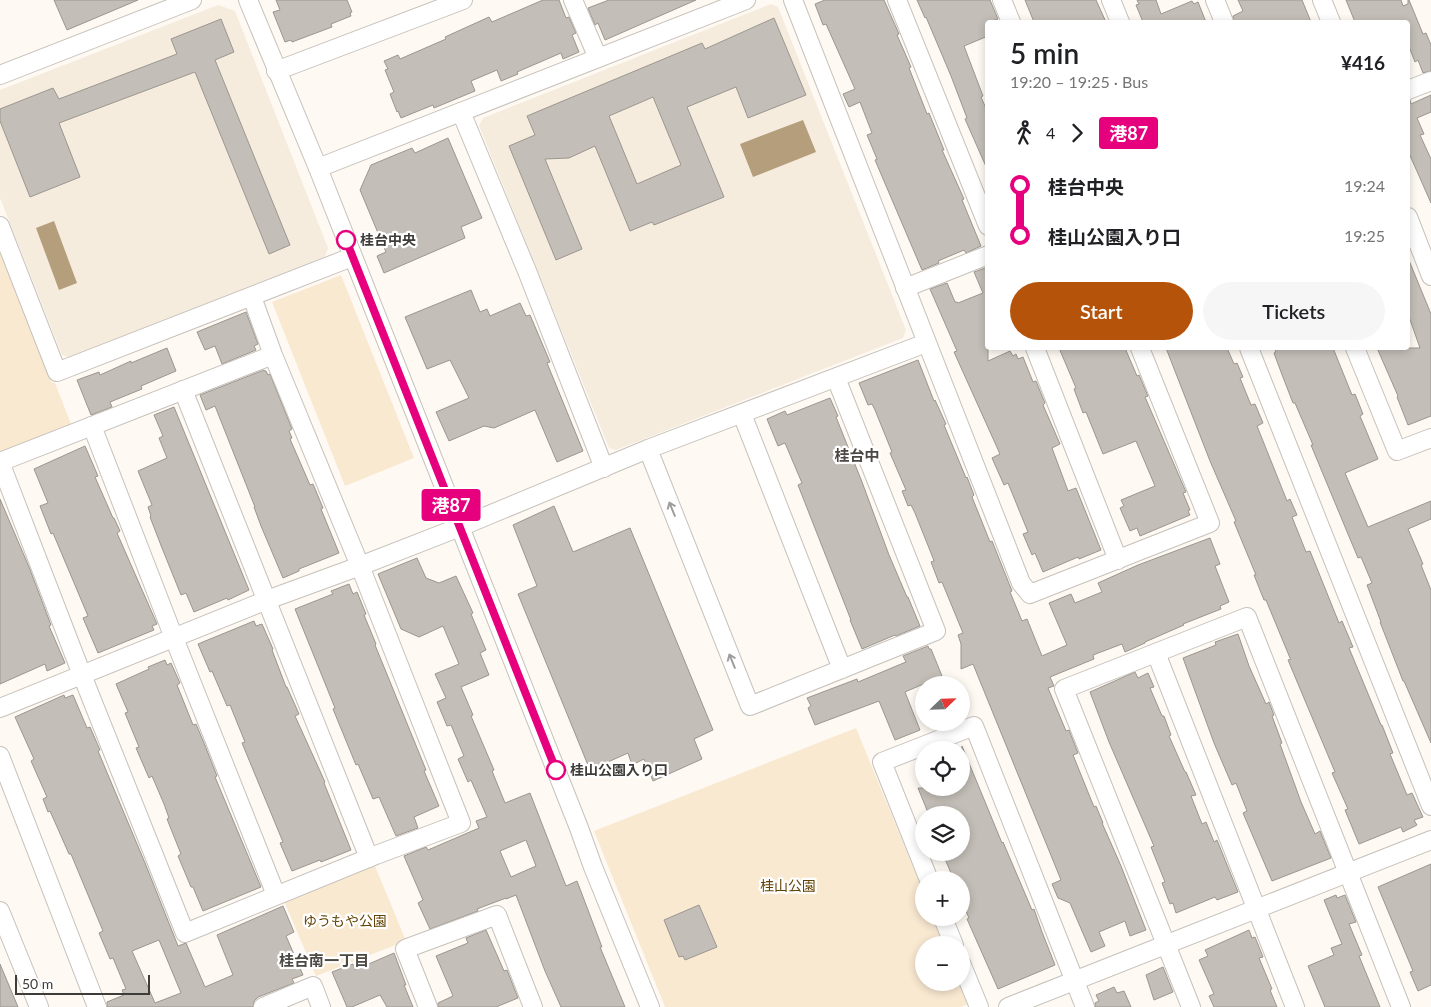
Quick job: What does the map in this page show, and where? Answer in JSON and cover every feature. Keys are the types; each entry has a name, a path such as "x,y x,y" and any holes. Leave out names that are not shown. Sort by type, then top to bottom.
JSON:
{"street":[{"path":"0,75 192,0"},
{"path":"248,0 318,168 650,1007"},
{"path":"276,71 463,0"},
{"path":"573,0 598,58"},
{"path":"318,168 746,0"},
{"path":"793,0 1021,583 1030,594 1210,523 1141,350"},
{"path":"897,0 985,219"},
{"path":"1002,0 1010,20"},
{"path":"1111,0 1119,20"},
{"path":"1215,0 1223,20"},
{"path":"1322,0 1330,20"},
{"path":"1410,89 1431,81"},
{"path":"461,112 527,271 604,468"},
{"path":"1410,222 1431,276"},
{"path":"0,226 57,372 352,257"},
{"path":"906,288 985,256"},
{"path":"252,297 273,355 360,566 461,823 276,894 185,933 82,676 0,462 273,355"},
{"path":"0,708 267,600 360,566 648,450 926,343"},
{"path":"1036,350 1118,560"},
{"path":"1250,350 1431,806"},
{"path":"1356,350 1398,451 1431,438"},
{"path":"648,450 750,706 936,631 836,378"},
{"path":"183,390 369,858"},
{"path":"742,414 842,669"},
{"path":"92,426 276,894"},
{"path":"1191,1007 1064,689 1247,617 1401,1007"},
{"path":"1156,653 1295,1007"},
{"path":"925,871 882,762 974,726 1085,1007"},
{"path":"0,756 97,1007"},
{"path":"1008,1007 1431,840"},
{"path":"0,911 39,1007"},
{"path":"428,1007 405,949 497,915 533,1007"},
{"path":"970,985 979,1007"},
{"path":"263,1007 312,986 321,1007"}],"shaded area":[{"path":"771,4 778,7 906,330 903,338 616,450 609,448 479,126 483,118"},
{"path":"218,5 235,11 328,248 325,257 70,358 62,355 0,198 0,90"},
{"path":"803,120 816,152 753,177 740,144"},
{"path":"54,221 77,283 59,290 36,228"}],"green space":[{"path":"0,250 52,383 55,383 71,424 0,454"},
{"path":"341,275 414,458 345,486 272,302"},
{"name":"桂山公園","path":"856,728 915,872 915,926 936,926 940,936 915,936 915,991 962,991 968,1004 961,1007 665,1007 594,831"},
{"name":"ゆうもや公園","path":"375,866 406,941 316,976 284,901"}],"building":[{"path":"54,0 138,0 67,30"},
{"path":"276,0 347,0 352,12 350,13 351,16 331,24 332,27 292,42 291,40 285,42 273,12 280,10"},
{"path":"543,0 559,0 566,18 569,17 576,33 572,35 579,52 563,59 561,53 501,81 497,70 471,81 475,91 434,108 433,105 401,118 390,94 394,92 385,70 388,69 384,61 398,55 400,59 446,39 445,37 489,17 492,22"},
{"path":"609,0 696,0 605,40 598,23 595,25 588,8"},
{"path":"825,0 884,0 899,34 897,35 911,67 909,68 927,114 929,113 981,246 966,253 964,250 922,270 875,160 877,159 867,135 872,133 860,102 849,107 843,94 855,89 826,24 823,25 815,4"},
{"path":"917,0 990,0 998,19 985,20 985,37 964,46 985,106 985,164 965,119 967,118 951,76"},
{"path":"1025,0 1096,0 1105,20 1033,20"},
{"path":"1137,0 1156,0 1161,14 1192,1 1194,4 1198,2 1205,20 1142,20 1136,5 1139,4"},
{"path":"1238,0 1302,0 1310,20 1234,20 1233,16 1243,11"},
{"path":"1346,0 1401,0 1403,6 1408,4 1409,0 1423,34 1426,33 1431,45 1431,71 1423,73 1418,60 1415,62 1410,49 1410,20 1354,20"},
{"path":"774,18 806,95 748,118 736,87 687,107 724,197 654,225 652,222 630,231 595,146 569,158 545,159 582,249 556,260 509,146 535,135 527,116 702,43 705,49","holes":["653,97 681,165 637,184 609,116"]},
{"path":"221,19 234,52 215,60 290,245 269,254 195,72 59,123 80,177 30,197 0,121 0,109 53,88 59,99 177,54 171,39"},
{"path":"1431,95 1431,112 1417,118 1424,134 1420,135 1431,159 1431,203 1410,156 1410,100 1411,104"},
{"path":"448,138 482,218 461,227 465,238 384,273 377,256 386,252 360,190 371,165 412,148 415,153"},
{"path":"1410,263 1431,314 1431,416 1408,425 1398,396 1378,350 1410,350 1410,348 1420,348 1410,320"},
{"path":"985,268 985,350 988,350 988,361 1010,351 1013,356 1016,354 1018,359 1023,357 1033,382 1036,381 1045,403 1043,405 1060,444 1052,448 1068,491 1076,488 1101,550 1079,559 1078,557 1043,572 1035,553 1032,555 1023,534 1028,532 1008,483 1004,485 992,458 1000,454 954,352 957,351 930,289 947,283 955,302 958,303 983,293 974,272"},
{"path":"471,290 480,312 487,309 490,316 520,303 526,316 530,315 550,362 547,363 583,451 557,462 535,410 494,428 484,426 449,441 436,412 469,398 450,360 427,369 405,317"},
{"path":"246,312 258,344 254,346 256,350 222,364 215,346 205,350 197,332"},
{"path":"167,348 176,371 141,386 142,389 110,402 112,407 91,415 77,380 99,372 100,375"},
{"path":"1060,350 1126,350 1148,396 1145,397 1186,492 1183,493 1190,510 1188,511 1190,515 1140,536 1137,528 1130,531 1120,508 1124,506 1121,500 1155,486 1136,441 1103,454 1086,412 1083,413 1074,389 1076,388"},
{"path":"1167,350 1228,350 1234,364 1237,363 1243,377 1240,378 1251,405 1255,404 1263,423 1257,426 1287,501 1290,499 1297,515 1292,517 1306,552 1310,551 1339,623 1342,621 1353,647 1349,648 1382,725 1393,753 1390,754 1407,795 1412,793 1423,817 1414,820 1417,825 1403,832 1401,827 1359,844 1345,810 1348,809 1332,773 1335,772 1288,660 1291,659 1266,600 1264,600 1254,575 1256,575 1234,522 1236,521 1210,461"},
{"path":"1275,350 1334,350 1352,395 1355,394 1363,414 1360,416 1378,459 1345,473 1368,527 1431,501 1431,519 1408,529 1423,564 1421,565 1431,590 1431,743 1403,681 1380,622 1367,585 1372,583 1361,557 1358,558 1311,445 1313,445 1295,403 1293,403 1274,353 1276,352"},
{"path":"918,360 934,401 946,424 944,425 967,477 974,495 972,497 990,542 992,541 1022,621 1027,619 1042,656 1067,645 1049,603 1071,594 1075,603 1102,592 1098,583 1138,565 1210,538 1220,564 1215,566 1229,602 1220,606 1221,609 1183,624 1125,652 1122,644 1093,655 1094,659 1050,677 1054,686 1048,688 1066,731 1069,730 1078,753 1073,755 1094,807 1096,806 1146,930 1130,936 1125,921 1099,932 1105,946 1091,952 1070,903 1058,898 1052,884 1061,880 973,664 961,669 961,644 958,635 963,633 942,582 939,583 931,562 934,561 933,558 915,513 911,505 908,506 902,491 906,490 890,453 892,452 875,410 872,404 868,405 859,383"},
{"path":"264,370 268,375 270,374 292,429 289,431 292,438 290,439 310,485 313,484 339,553 299,569 299,571 283,578 215,406 206,410 200,395"},
{"path":"830,398 889,555 920,626 862,649 798,485 802,483 785,443 778,446 767,419 785,411 787,415"},
{"path":"174,407 249,590 194,612 186,593 181,595 162,548 150,517 148,507 152,505 138,471 167,458 159,438 163,436 154,415"},
{"path":"85,446 98,476 95,477 120,531 117,533 157,624 152,626 154,630 98,653 83,618 88,616 40,506 48,503 34,469"},
{"path":"0,499 29,567 51,625 49,626 65,663 47,671 45,664 0,684"},
{"path":"554,506 573,552 630,528 713,730 694,739 702,759 653,781 644,759 632,765 628,753 590,770 518,594 537,586 513,525"},
{"path":"417,558 426,578 439,583 456,576 473,613 471,614 486,650 480,653 489,675 461,687 494,770 492,771 505,803 530,793 566,886 577,881 602,947 600,947 625,1007 561,1007 516,895 430,929 418,903 423,900 404,856 426,847 428,850 479,828 476,821 487,817 471,780 468,782 458,759 464,756 451,725 447,726 437,702 446,698 435,674 459,664 443,626 419,637 401,629 378,574","holes":["526,840 536,866 511,877 500,851"]},
{"path":"349,584 353,594 357,592 366,614 364,615 375,645 439,806 414,817 418,828 396,836 379,797 373,799 358,764 356,765 295,609 333,594 331,591"},
{"path":"254,621 256,626 262,624 273,649 286,687 299,714 295,716 325,782 351,850 292,871 280,843 283,842 242,743 245,742 230,705 227,706 198,644"},
{"path":"1238,634 1249,666 1266,704 1269,702 1274,715 1272,716 1282,743 1280,744 1301,802 1315,834 1320,831 1331,858 1272,881 1243,813 1247,811 1236,783 1232,785 1214,743 1183,658 1216,645 1215,642"},
{"path":"928,646 942,676 915,676 915,688 905,692 915,717 915,731 918,731 895,740 879,701 815,725 808,708 811,706 807,698 857,679 858,682 906,662 903,656"},
{"path":"165,660 167,665 171,663 180,683 177,685 193,725 196,724 204,743 217,776 215,777 261,887 203,911 178,856 181,854 167,819 169,818 164,804 152,776 149,778 136,748 139,747 125,713 128,712 116,684"},
{"path":"1135,672 1138,678 1148,673 1154,687 1150,688 1162,716 1164,716 1171,735 1169,736 1196,795 1191,796 1202,824 1206,822 1214,842 1217,840 1238,892 1217,900 1215,897 1176,913 1173,903 1170,904 1162,883 1165,882 1151,847 1154,846 1109,742 1090,692"},
{"path":"64,695 65,698 73,695 87,728 90,727 100,750 98,751 178,946 186,943 205,987 233,975 217,935 283,906 294,932 286,936 303,975 292,979 294,983 258,997 254,1001 253,1007 107,1007 107,1002 124,995 122,990 126,989 113,958 110,959 99,933 103,931 71,854 69,854 50,811 48,812 43,799 47,797 31,761 34,759 15,717","holes":["159,940 181,993 155,1003 132,951"]},
{"path":"970,765 1002,843 1032,910 1034,909 1055,965 998,989 970,926 970,871 950,871 946,861 970,861 970,806 925,806 921,796 970,796"},
{"path":"1431,864 1431,985 1418,991 1410,972 1413,971 1378,887"},
{"path":"1336,895 1337,898 1345,895 1356,922 1349,924 1362,955 1359,956 1380,1007 1325,1007 1308,966 1334,955 1331,948 1342,944 1324,900"},
{"path":"699,905 717,947 685,960 683,956 679,957 664,920"},
{"path":"486,930 504,971 507,970 518,998 496,1007 438,1007 438,1003 453,996 436,956 468,943 466,938"},
{"path":"1249,930 1252,938 1255,937 1263,957 1259,958 1272,989 1270,990 1277,1007 1214,1007 1209,996 1214,994 1199,960 1208,956 1205,950"},
{"path":"394,953 413,1007 387,1007 380,995 352,1007 347,1007 332,972 353,964 355,970"},
{"path":"0,964 18,1007 0,1007"},
{"path":"1163,967 1173,992 1154,1000 1146,975"},
{"path":"1114,987 1117,993 1124,991 1131,1007 1095,1007 1095,1003 1099,1001 1096,995"}],"bus line":[{"name":"港87","path":"346,240 556,770"}],"place":[{"name":"桂台中央","path":"346,240"},
{"name":"桂山公園入り口","path":"556,770"}],"district":[{"name":"桂台中","path":"857,456"},
{"name":"桂台南一丁目","path":"324,961"}]}
